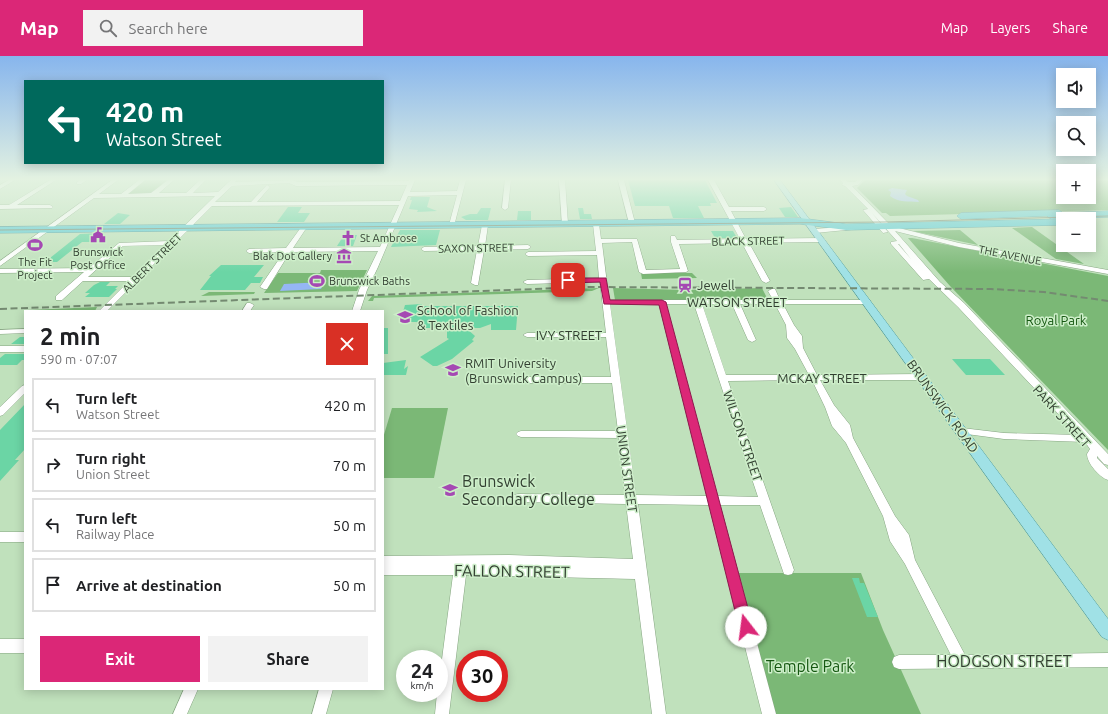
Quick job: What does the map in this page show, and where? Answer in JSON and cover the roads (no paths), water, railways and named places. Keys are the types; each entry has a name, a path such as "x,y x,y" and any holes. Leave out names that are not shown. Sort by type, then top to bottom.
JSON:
{"highway":[{"path":"1006,219 1050,215 1108,213"},
{"path":"0,230 735,222 788,221 823,218 882,223 947,220 1056,219"},
{"path":"1096,218 1108,218"},
{"path":"807,219 833,226 860,227 882,223 947,220 1006,219 1056,222"},
{"path":"1096,221 1108,221"}],"main road":[{"name":"BRUNSWICK ROAD","path":"801,211 1108,632"}],"street":[{"path":"0,264 74,211"},
{"name":"ALBERT STREET","path":"104,310 204,211"},
{"path":"356,310 363,290 375,267 399,211"},
{"path":"452,225 456,211"},
{"path":"564,211 565,224"},
{"path":"629,211 632,223"},
{"path":"728,211 746,241 766,281"},
{"name":"PARK STREET","path":"870,211 920,268 925,270 948,295 948,297 967,312 1031,380 1094,451 1108,464"},
{"name":"PARK STREET","path":"882,223 896,240"},
{"name":"THE AVENUE","path":"882,223 912,235 1104,272"},
{"name":"UNION STREET","path":"596,224 659,714"},
{"path":"475,283 485,225"},
{"path":"264,287 304,227"},
{"path":"815,231 860,227"},
{"name":"THE AVENUE","path":"896,240 912,235"},
{"name":"BLACK STREET","path":"598,241 635,240 643,272 684,271 673,239 746,241 822,240"},
{"name":"PARK STREET","path":"896,240 893,243 927,280 936,282"},
{"path":"59,298 122,243 172,243"},
{"name":"SAXON STREET","path":"424,249 482,248 599,253"},
{"path":"249,251 383,249"},
{"path":"0,271 91,270"},
{"path":"81,279 136,279"},
{"path":"527,282 603,280"},
{"path":"772,291 790,326 790,336 799,348 830,407 837,426 850,441 889,516 892,526 892,535 909,560 961,662"},
{"name":"WATSON STREET","path":"606,302 867,302"},
{"path":"662,302 768,714"},
{"name":"WILSON STREET","path":"697,302 788,570"},
{"path":"735,302 752,340"},
{"path":"0,332 24,332"},
{"name":"IVY STREET","path":"528,335 611,335"},
{"path":"0,349 24,349"},
{"name":"MCKAY STREET","path":"723,378 922,377"},
{"path":"524,380 617,380"},
{"path":"0,413 24,389"},
{"path":"521,434 622,435"},
{"path":"965,436 1082,436"},
{"name":"PARK STREET","path":"1082,436 1108,461"},
{"name":"PARK STREET","path":"1094,451 1092,454 1092,459 1108,476"},
{"path":"518,498 765,501"},
{"path":"0,537 24,537"},
{"name":"FALLON STREET","path":"384,561 461,565 640,569"},
{"path":"442,714 461,565"},
{"name":"FALLON STREET","path":"384,570 461,565"},
{"path":"0,646 24,646"},
{"name":"HODGSON STREET","path":"899,662 1108,660"},
{"path":"180,714 191,690"},
{"path":"319,714 326,690"}],"water":[{"path":"324,282 321,289 280,291 284,284"}],"tram line":[{"path":"0,230 884,222 1108,216"}],"railway":[{"path":"0,309 589,287 991,289 1044,292 1108,301"}],"place":[{"name":"Brunswick Post Office","path":"98,235"},
{"name":"St Ambrose","path":"348,238"},
{"name":"The Fit Project","path":"35,245"},
{"name":"Blak Dot Gallery","path":"344,256"},
{"name":"Brunswick Baths","path":"317,281"},
{"name":"Jewell","path":"685,285"},
{"name":"School of Fashion & Textiles","path":"405,317"},
{"name":"RMIT University (Brunswick Campus)","path":"453,370"},
{"name":"Brunswick Secondary College","path":"450,490"}],"park label":[{"name":"Royal Park","path":"1056,320"},
{"name":"Temple Park","path":"810,666"}]}
